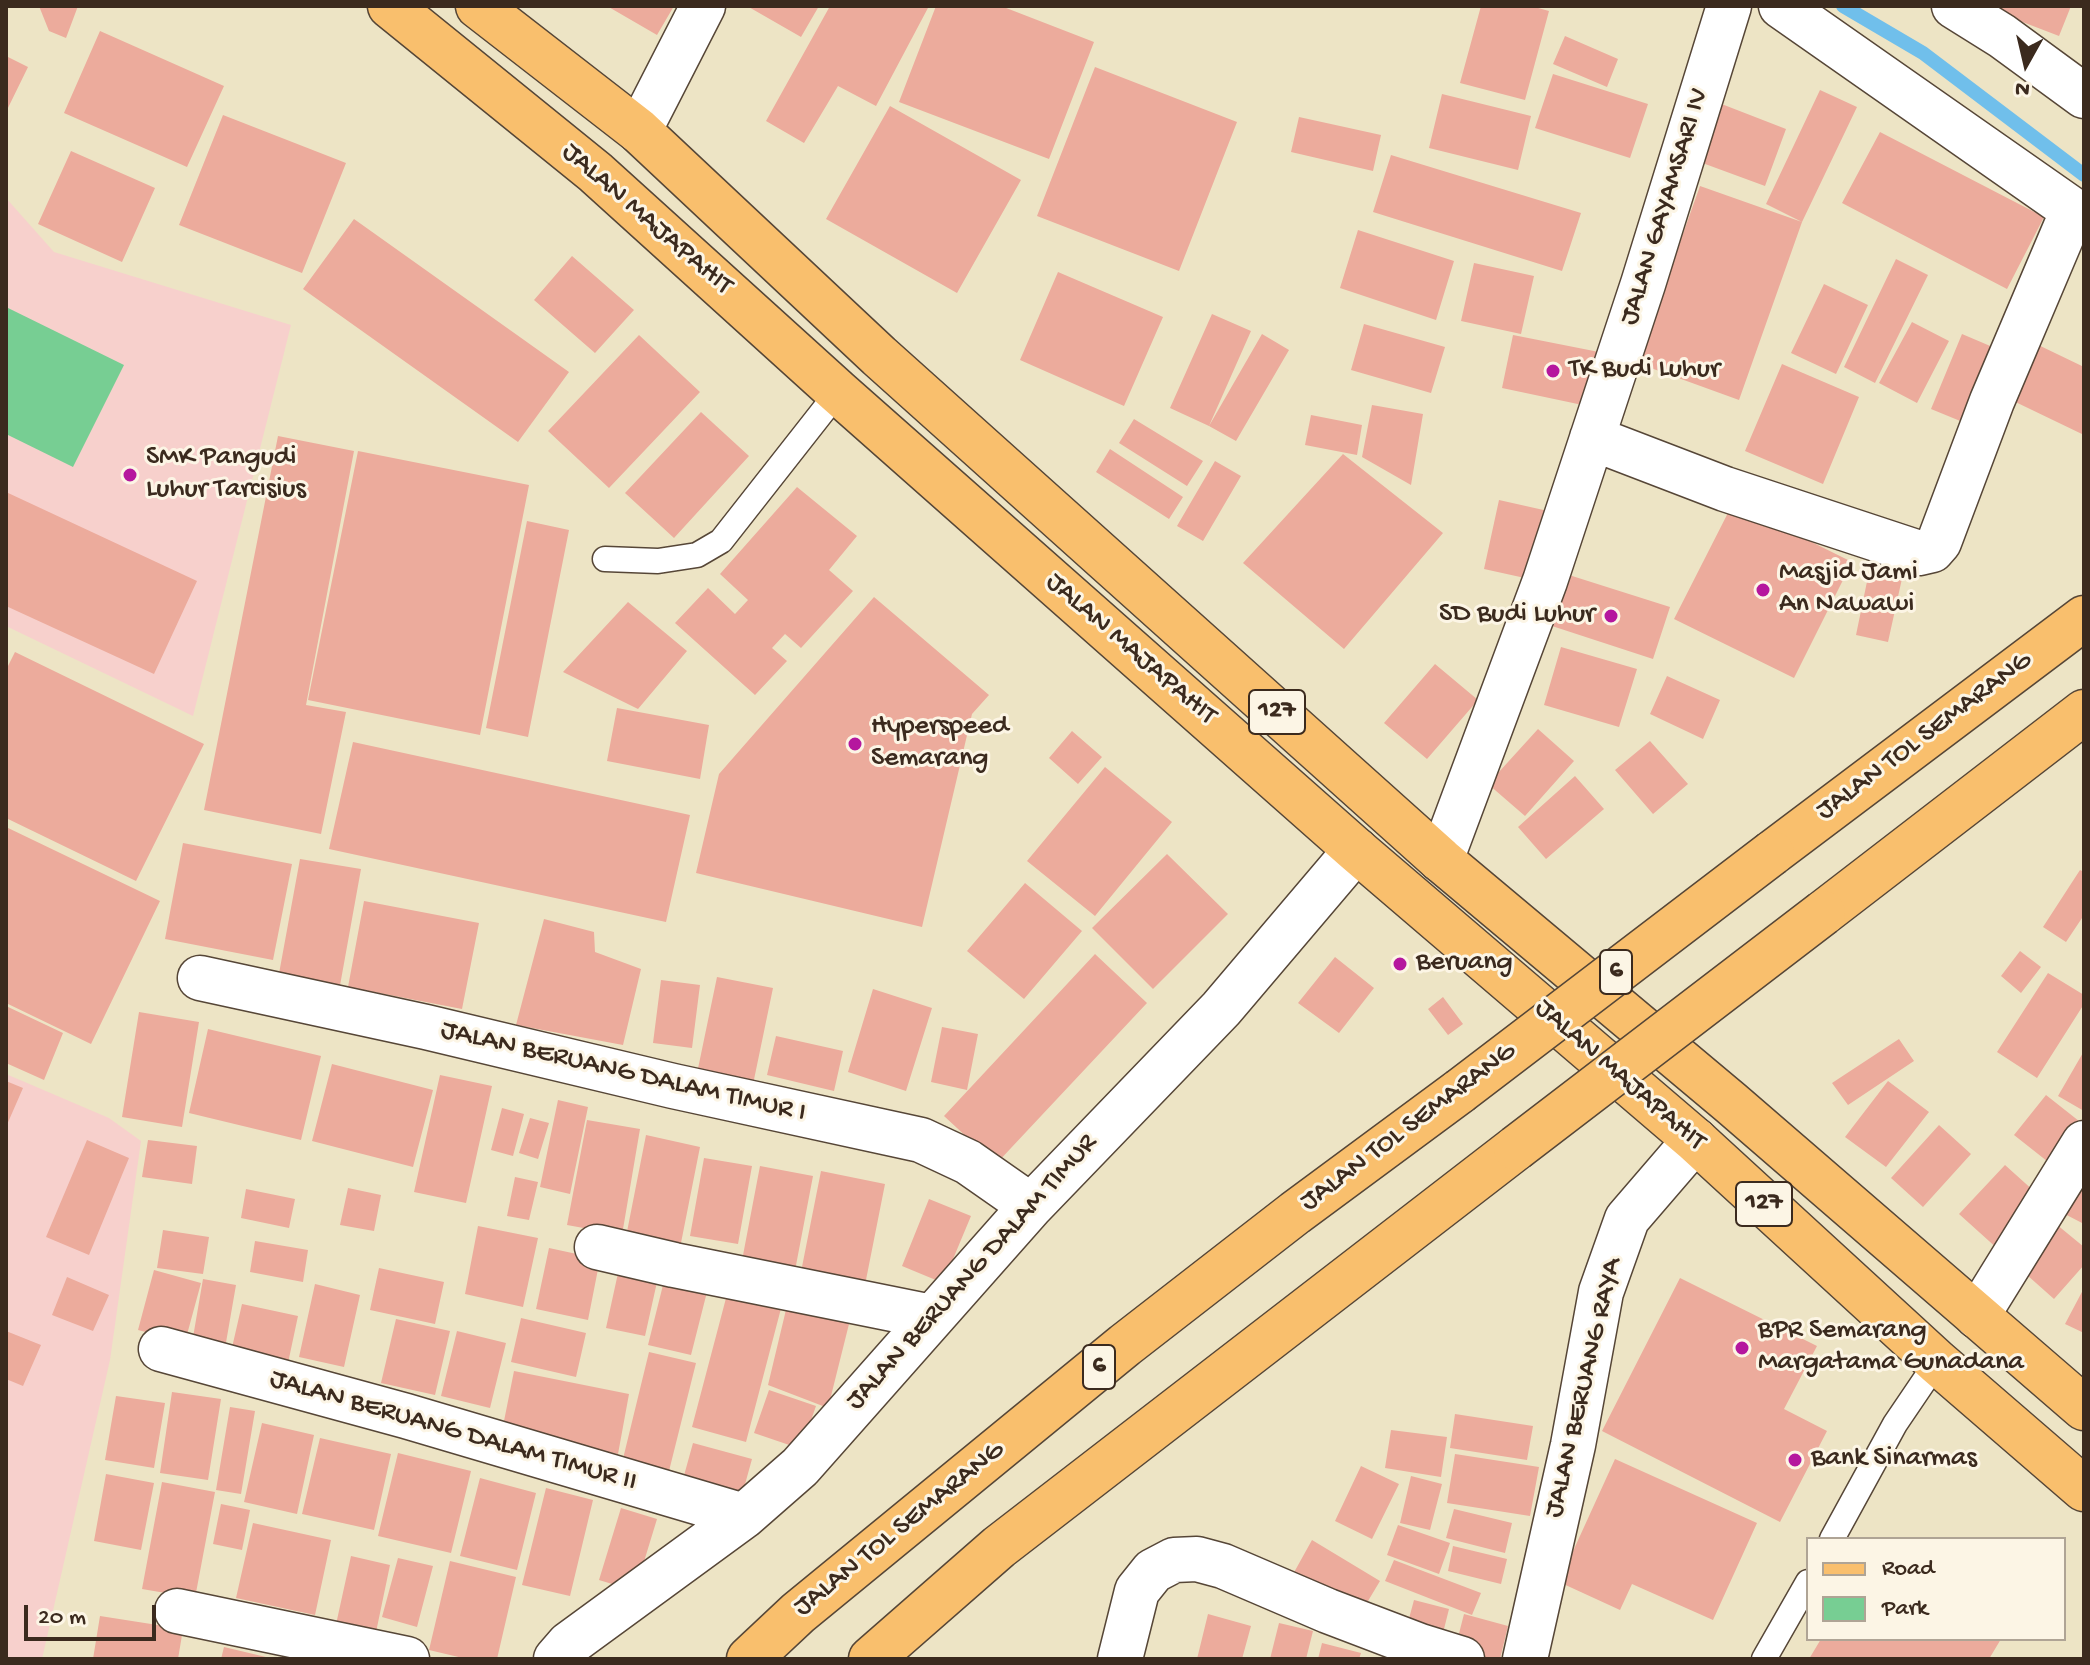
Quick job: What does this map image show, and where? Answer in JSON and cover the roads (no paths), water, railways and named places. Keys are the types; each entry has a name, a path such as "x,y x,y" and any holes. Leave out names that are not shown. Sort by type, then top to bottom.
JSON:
{"main road":[{"name":"JALAN MAJAPAHIT","path":"390,6 595,172 838,392 1356,850 1695,1140 1937,1362 2084,1489"},
{"name":"JALAN MAJAPAHIT","path":"478,6 639,131 879,356 1441,860 1731,1103 2084,1408"},
{"name":"JALAN TOL SEMARANG","path":"749,1659 798,1613 1125,1345 1295,1213 2084,618"},
{"path":"871,1659 999,1547 2084,712"}],"street":[{"path":"639,131 703,6"},
{"name":"JALAN GAYAMSARI IV","path":"1441,860 1545,581 1729,6"},
{"path":"1592,438 1725,489 1919,553 1932,550 1939,542 1992,401 2079,214 1781,6"},
{"path":"1954,6 2002,36 2084,96"},
{"name":"JALAN BERUANG DALAM TIMUR","path":"556,1659 569,1644 744,1516 800,1467 1031,1206 1221,1009 1356,850"},
{"name":"JALAN BERUANG DALAM TIMUR I","path":"200,978 921,1140 968,1162 1031,1206"},
{"name":"JALAN BERUANG RAYA","path":"1525,1659 1573,1445 1601,1292 1627,1219 1695,1140"},
{"path":"1977,1316 2084,1143"},
{"path":"597,1247 932,1317"},
{"name":"JALAN BERUANG DALAM TIMUR II","path":"161,1349 406,1416 744,1516"},
{"path":"1120,1659 1137,1591 1153,1571 1174,1560 1197,1559 1223,1566 1420,1646 1462,1659"},
{"path":"177,1611 407,1659"}],"lane":[{"path":"605,559 658,561 697,555 721,541 838,392"},
{"path":"1833,1537 1895,1424 1937,1362"},
{"path":"1764,1659 1806,1586"}],"waterway":[{"path":"1843,6 1923,53 2084,175"}],"place":[{"name":"TK Budi Luhur","path":"1553,371"},
{"name":"SMK Pangudi Luhur Tarcisius","path":"130,475"},
{"name":"Masjid Jami An Nawawi","path":"1763,590"},
{"name":"SD Budi Luhur","path":"1611,616"},
{"name":"Hyperspeed Semarang","path":"855,744"},
{"name":"Beruang","path":"1400,964"},
{"name":"BPR Semarang Margatama Gunadana","path":"1742,1348"},
{"name":"Bank Sinarmas","path":"1795,1460"}]}
